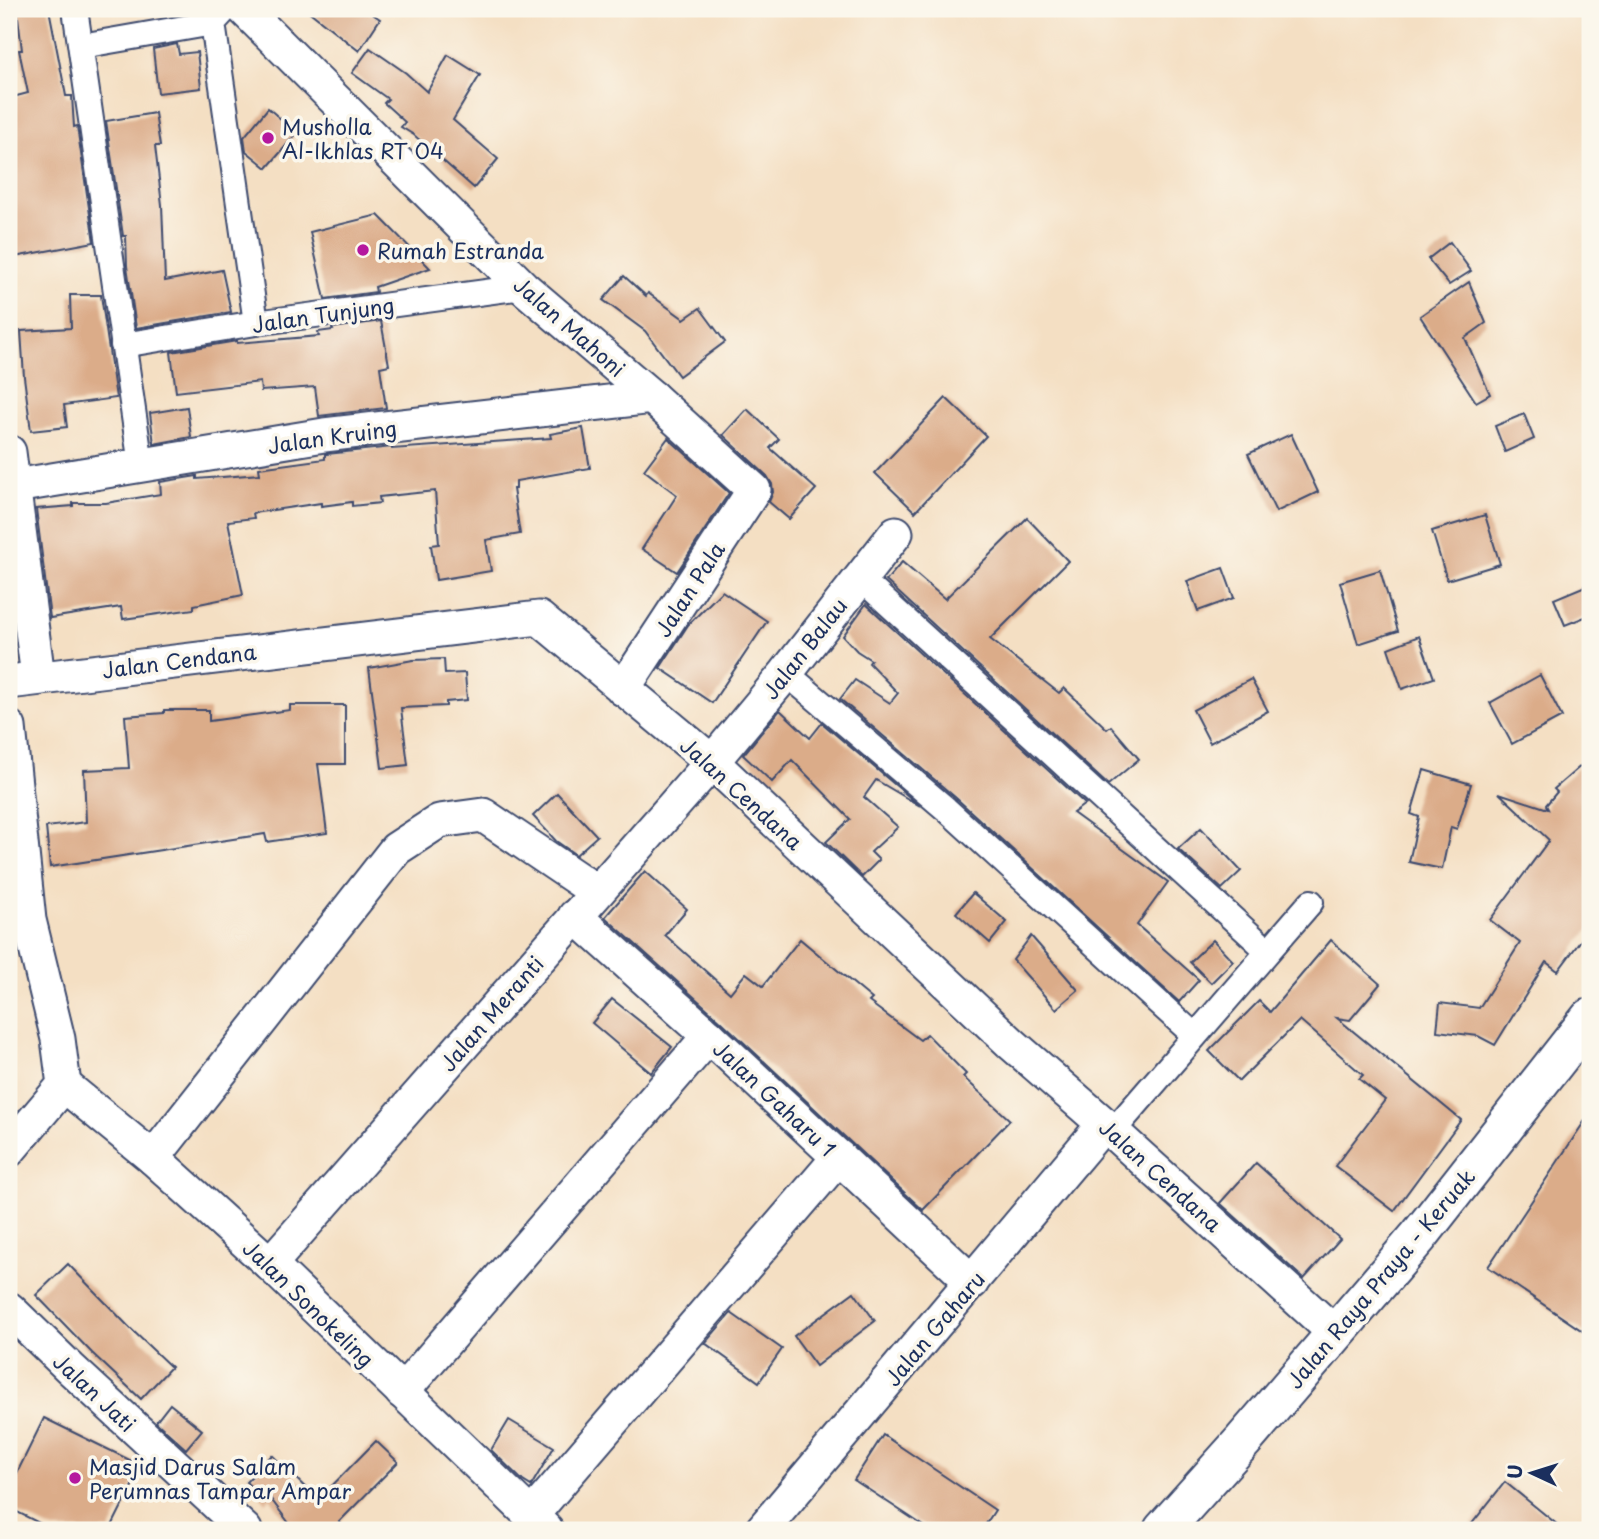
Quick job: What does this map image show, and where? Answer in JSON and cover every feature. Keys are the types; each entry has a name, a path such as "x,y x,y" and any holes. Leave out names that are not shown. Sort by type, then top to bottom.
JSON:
{"main road":[{"name":"Jalan Raya Praya - Keruak","path":"1163,1530 1419,1236 1590,1018"}],"street":[{"path":"75,9 141,465"},
{"name":"Jalan Mahoni","path":"244,9 523,287 652,397 754,489"},
{"path":"81,46 219,16 256,323"},
{"name":"Jalan Tunjung","path":"123,345 256,323 523,287"},
{"name":"Jalan Kruing","path":"11,486 324,435 652,397"},
{"path":"9,452 24,679"},
{"name":"Jalan Pala","path":"623,689 754,489"},
{"name":"Jalan Balau","path":"712,762 896,533"},
{"path":"860,578 1268,951"},
{"name":"Jalan Cendana","path":"24,679 539,618 712,762 1012,1044 1335,1333"},
{"path":"786,673 946,809 1195,1035"},
{"path":"9,727 29,920 58,1039 64,1085 9,1150"},
{"name":"Jalan Meranti","path":"270,1264 712,762"},
{"name":"Jalan Gaharu 1","path":"153,1158 396,849 439,821 483,816 586,904 709,1036 972,1282"},
{"path":"1108,1128 1195,1035 1311,902"},
{"path":"401,1392 709,1036"},
{"name":"Jalan Sonokeling","path":"64,1085 153,1158 270,1264 538,1523"},
{"name":"Jalan Gaharu","path":"762,1530 972,1282 1108,1128"},
{"path":"538,1523 839,1157"},
{"name":"Jalan Jati","path":"9,1309 245,1530"}],"building":[{"path":"17,9 49,9 66,96 72,96 74,127 77,126 94,242 9,258 9,98 28,93 19,50 22,50"},
{"path":"306,9 365,9 380,19 359,51"},
{"path":"177,44 179,54 197,52 201,88 158,93 153,49"},
{"path":"370,48 406,73 427,92 448,55 480,75 453,120 498,159 474,188 414,135 401,127 405,122 384,103 388,99 352,73"},
{"name":"Musholla Al-Ikhlas RT 04","path":"268,108 297,133 267,168 246,151 244,137"},
{"path":"155,113 160,146 155,146 162,205 165,281 222,270 231,312 136,328 127,266 126,236 123,236 106,121"},
{"name":"Rumah Estranda","path":"378,215 430,268 375,287 376,292 325,299 310,232"},
{"path":"1450,242 1471,271 1449,285 1428,259"},
{"path":"624,276 646,296 648,293 684,319 700,308 725,342 679,376 645,331 603,300"},
{"path":"1469,282 1486,323 1465,338 1490,394 1476,402 1420,316"},
{"path":"70,295 101,295 116,398 64,405 67,427 31,431 21,331 71,328"},
{"path":"381,321 389,365 380,367 386,408 319,416 315,387 261,391 260,382 176,392 171,352 237,341 319,336 318,332 333,330 332,328"},
{"path":"946,398 986,436 915,512 875,473"},
{"path":"187,407 191,437 154,444 150,413"},
{"path":"747,409 779,439 770,448 816,489 789,519 769,502 773,492 767,476 723,435"},
{"path":"1524,414 1534,439 1505,452 1495,426"},
{"path":"583,428 590,468 516,481 516,489 513,489 520,534 486,540 491,571 436,580 431,545 439,544 435,491 379,497 380,503 352,506 352,502 321,506 321,503 253,513 254,518 228,521 243,595 194,605 194,609 123,619 121,607 50,618 36,509 73,506 73,503 106,503 161,494 160,482 197,476 197,479 260,474 259,468 325,459 325,454 392,447 551,438 550,434"},
{"path":"1291,434 1318,492 1276,512 1248,454"},
{"path":"668,438 729,493 677,572 642,549 677,495 644,470"},
{"path":"1485,515 1500,564 1447,580 1432,531"},
{"path":"1027,518 1068,561 990,639 1059,693 1064,688 1107,729 1111,726 1139,759 1108,785 886,581 902,562 945,599"},
{"path":"1223,568 1234,598 1198,611 1187,581"},
{"path":"1380,570 1398,631 1358,644 1340,582"},
{"path":"1590,584 1590,615 1565,625 1554,599"},
{"path":"722,591 767,621 712,703 660,668 688,625"},
{"path":"866,604 1085,804 1073,813 1168,882 1137,925 1199,980 1179,1002 956,798 840,699 855,680 890,703 898,693 869,663 871,660 857,651 843,636"},
{"path":"1419,636 1434,678 1402,689 1388,648"},
{"path":"444,659 445,674 465,673 467,700 446,702 446,706 401,708 408,765 382,768 369,668 413,660"},
{"path":"1540,675 1562,717 1512,744 1490,703"},
{"path":"1251,679 1268,711 1210,743 1193,710"},
{"path":"290,705 345,705 345,764 318,764 327,833 267,842 265,834 50,867 46,827 86,822 84,770 129,768 125,716 164,713 164,710 209,710 209,721 290,710"},
{"path":"780,710 810,738 822,723 920,806 876,780 864,797 898,827 871,852 879,860 862,877 826,842 850,819 792,760 772,782 743,755"},
{"path":"1590,758 1590,928 1558,971 1546,962 1495,1045 1478,1036 1437,1031 1440,1003 1479,1008 1520,943 1490,920 1549,840 1499,793 1548,809 1546,805 1557,792 1554,789"},
{"path":"1424,770 1471,784 1457,829 1451,827 1442,869 1409,862 1419,817 1411,814"},
{"path":"557,793 597,836 576,855 556,841 533,816"},
{"path":"1201,828 1241,871 1222,889 1178,849"},
{"path":"645,871 687,909 665,935 730,993 746,973 763,986 800,939 872,999 869,1002 920,1040 927,1034 966,1074 963,1077 1010,1120 923,1210 605,917"},
{"path":"973,893 1007,922 990,943 956,913"},
{"path":"1031,936 1078,990 1056,1009 1013,960"},
{"path":"1213,940 1233,961 1211,983 1190,962"},
{"path":"1331,940 1380,984 1350,1020 1337,1018 1461,1120 1394,1211 1335,1166 1385,1100 1359,1079 1363,1075 1300,1020 1239,1081 1209,1051 1259,1001 1270,1012"},
{"path":"612,999 672,1047 651,1073 592,1023"},
{"path":"1590,1113 1590,1336 1488,1267"},
{"path":"1256,1163 1340,1239 1304,1279 1220,1203"},
{"path":"68,1264 171,1367 141,1399 36,1295"},
{"path":"854,1292 875,1321 816,1366 794,1336"},
{"path":"731,1313 782,1349 759,1382 705,1343"},
{"path":"170,1404 202,1430 186,1449 156,1422"},
{"name":"Masjid Darus Salam Perumnas Tampar Ampar","path":"44,1418 142,1466 110,1530 53,1530 9,1508 9,1489"},
{"path":"509,1420 554,1447 531,1486 491,1450"},
{"path":"883,1435 995,1510 982,1530 930,1530 854,1480"},
{"path":"376,1441 398,1462 339,1522 348,1530 288,1530 292,1527 270,1498 266,1502 246,1482 272,1455 318,1500"},
{"path":"1505,1482 1564,1530 1467,1530"}],"place":[{"name":"Musholla Al-Ikhlas RT 04","path":"268,138"},
{"name":"Rumah Estranda","path":"363,250"},
{"name":"Masjid Darus Salam Perumnas Tampar Ampar","path":"75,1478"}]}
